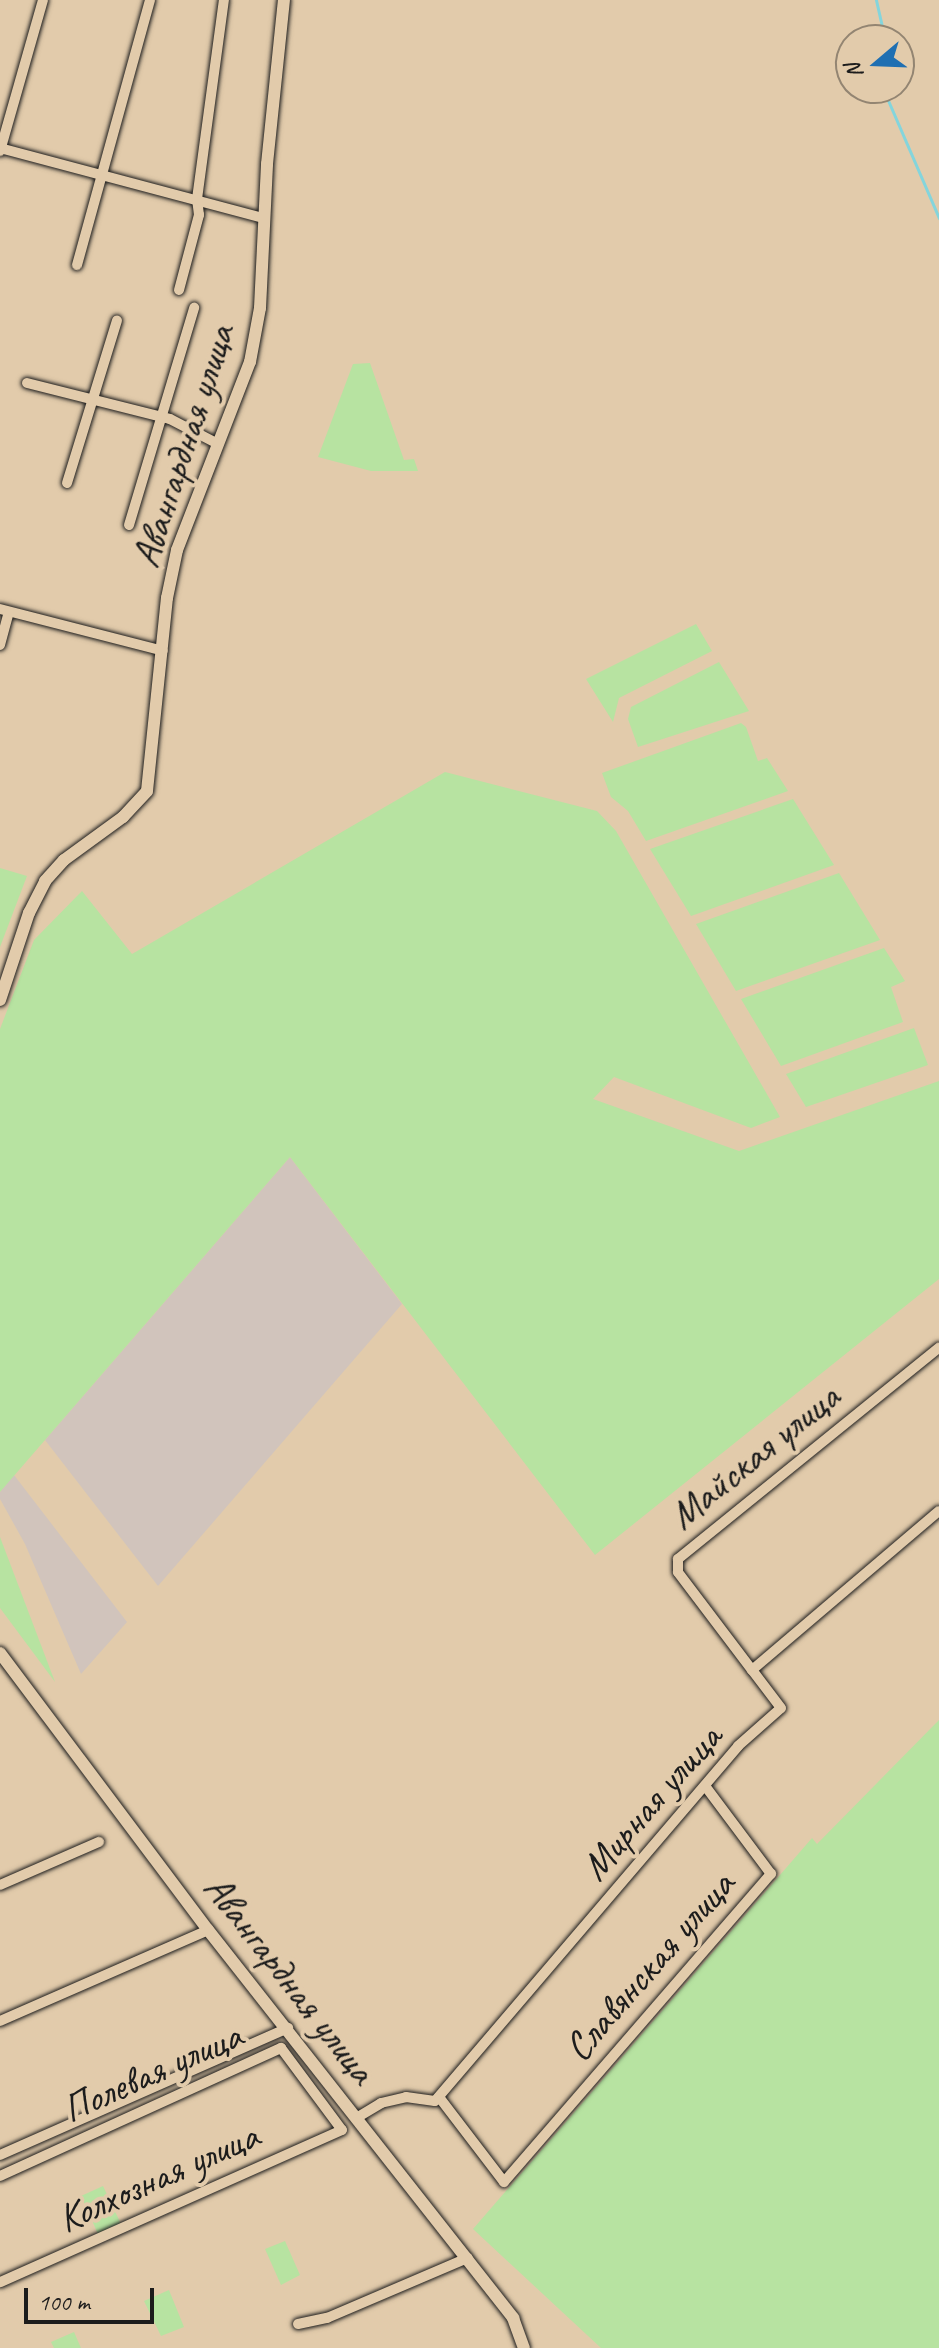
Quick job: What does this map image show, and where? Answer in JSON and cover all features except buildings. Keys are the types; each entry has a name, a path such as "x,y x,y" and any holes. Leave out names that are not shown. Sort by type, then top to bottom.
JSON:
{"main road":[{"name":"Авангардная улица","path":"0,1000 29,913 45,881 64,860 123,817 147,791 177,550 250,362 260,308 264,218 284,0"},
{"name":"Авангардная улица","path":"0,1653 208,1930 468,2258 513,2318 524,2348"}],"street":[{"path":"43,0 0,149 264,218"},
{"path":"77,265 150,0"},
{"path":"179,290 199,215 197,199 224,0"},
{"path":"129,525 194,308"},
{"path":"67,483 117,320"},
{"path":"27,383 161,416 218,444"},
{"path":"0,645 4,610 163,651"},
{"name":"Майская улица","path":"752,1670 678,1572 678,1559 939,1348"},
{"path":"752,1670 939,1511"},
{"name":"Мирная улица","path":"439,2097 738,1746 781,1708 752,1670"},
{"name":"Славянская улица","path":"439,2097 504,2182 771,1874 706,1787"},
{"path":"0,1885 99,1842"},
{"path":"0,2021 208,1930"},
{"path":"0,2155 288,2028"},
{"name":"Полевая улица","path":"0,2176 281,2048 342,2130"},
{"path":"358,2117 381,2103 406,2097 435,2101 439,2097"},
{"name":"Колхозная улица","path":"0,2282 342,2130"},
{"path":"298,2324 327,2318 468,2258"}],"shaded area":[{"path":"290,1157 402,1304 158,1586 45,1440"},
{"path":"14,1475 127,1622 81,1674 25,1544 0,1499 0,1492"}],"green space":[{"path":"370,363 404,460 414,459 418,471 371,471 318,457 353,364"},
{"path":"696,624 712,651 619,698 613,722 586,679"},
{"path":"719,662 749,711 638,747 628,719 631,707"},
{"path":"741,723 746,727 758,761 767,758 788,791 646,841 628,811 611,797 602,773"},
{"path":"445,772 597,811 616,831 780,1117 751,1128 614,1077 593,1099 739,1151 939,1081 939,1279 595,1555 290,1157 0,1492 0,1029 34,940 82,891 132,954"},
{"path":"793,799 834,865 691,916 650,849"},
{"path":"0,868 27,876 0,947"},
{"path":"839,873 880,940 736,991 696,924"},
{"path":"884,948 905,981 891,987 903,1022 781,1066 741,999"},
{"path":"914,1028 928,1065 806,1107 786,1074"},
{"path":"0,1537 55,1682 0,1608"},
{"path":"939,1720 939,2348 601,2348 473,2229 812,1838 817,1844"},
{"path":"103,2186 121,2224 98,2234 81,2196"},
{"path":"285,2241 300,2275 281,2285 265,2249"},
{"path":"169,2290 184,2327 161,2336 144,2301"},
{"path":"74,2332 81,2348 54,2348 51,2342"}],"waterway":[{"path":"876,0 881,24"},
{"path":"890,104 939,218"}]}
